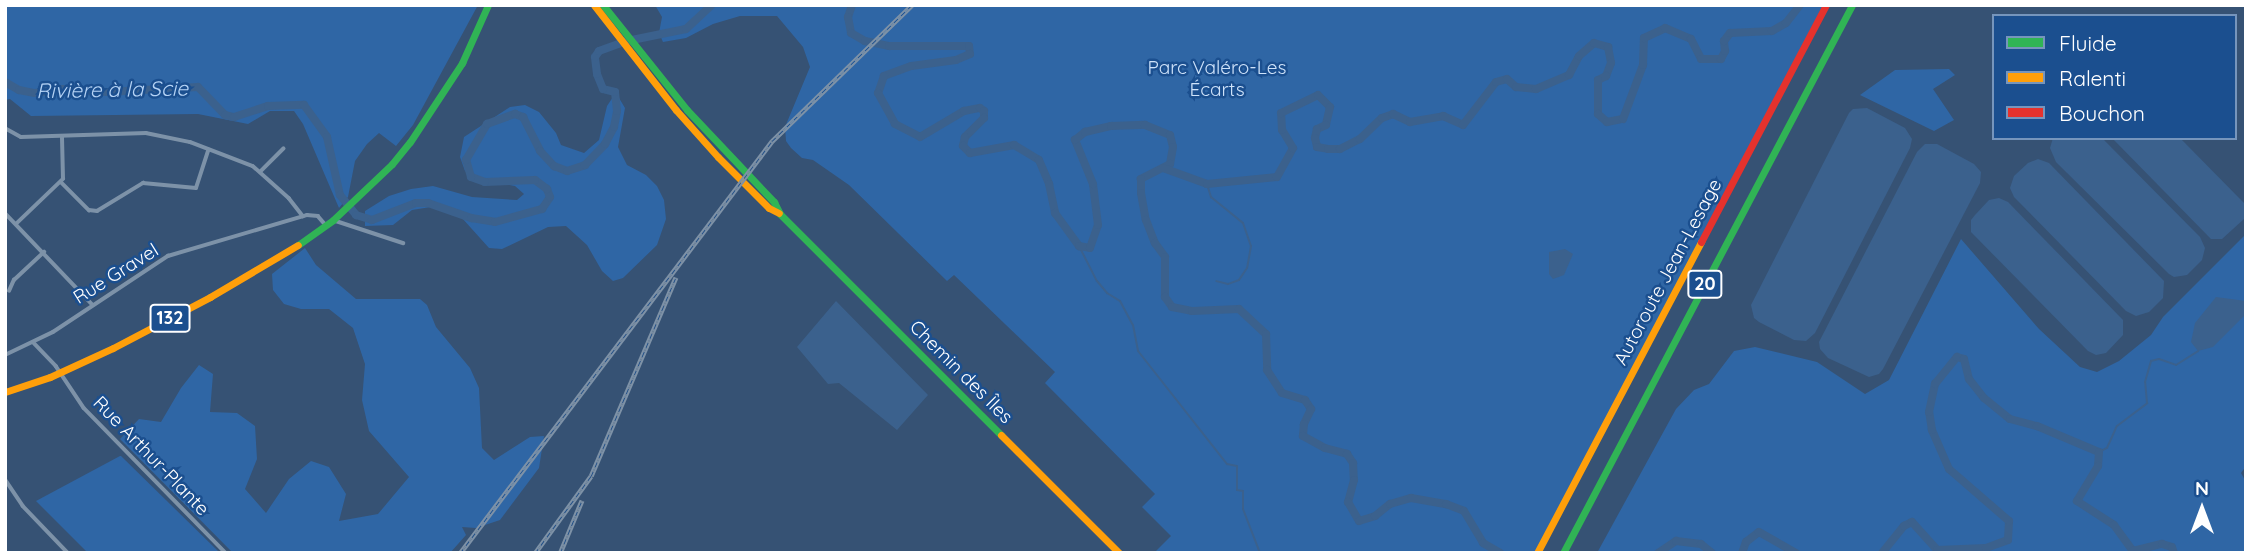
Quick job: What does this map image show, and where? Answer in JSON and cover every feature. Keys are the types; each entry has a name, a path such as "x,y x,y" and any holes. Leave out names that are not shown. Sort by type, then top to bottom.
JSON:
{"main road":[{"name":"132","path":"5,392 60,373 210,297 281,257 333,220 392,164 436,104 462,63 488,5"},
{"name":"Chemin des Îles","path":"594,5 621,32"},
{"name":"Chemin des Îles","path":"603,5 634,50 707,134 774,202 780,214 1119,553"},
{"name":"Autoroute Jean-Lesage","path":"1536,553 1826,5"},
{"name":"Autoroute Jean-Lesage","path":"1563,553 1852,5"}],"street":[{"path":"5,128 18,136 146,133 190,142 241,159 260,172 303,216 315,215 326,225"},
{"path":"16,224 61,182 64,175 62,137"},
{"path":"260,172 283,149"},
{"path":"61,182 89,210 97,211 143,183 196,188 208,150"},
{"path":"5,213 93,304"},
{"name":"Rue Gravel","path":"5,355 34,343 168,256 303,216"},
{"path":"333,220 403,243"},
{"path":"9,291 14,280 44,253"},
{"name":"Rue Arthur-Plante","path":"34,343 60,373 84,408 226,553"},
{"path":"5,479 23,506 68,553"}],"green space":[{"path":"5,5 478,5 413,125 396,146 379,133 367,144 355,161 348,197 339,208 303,124 294,111 270,111 248,124 198,114 31,116 10,99 5,100"},
{"name":"Parc Valéro-Les Écarts","path":"655,5 1826,5 1536,553 1154,553 1171,536 1142,507 1155,494 1045,383 1055,372 954,275 947,281 849,185 813,160 802,158 786,141 785,127 810,67 803,47 777,16 740,16 713,24 686,38 663,42 659,33 662,17"},
{"path":"1949,69 1955,75 1933,89 1954,120 1934,131 1860,95 1895,70"},
{"path":"613,97 619,98 625,108 618,147 627,165 646,175 657,186 664,200 666,219 657,245 623,278 613,281 602,271 587,245 566,226 548,227 502,249 489,248 462,218 443,205 412,210 393,225 365,226 365,211 389,196 411,189 433,186 472,197 517,200 524,194 515,186 480,180 465,171 460,157 464,137 510,107 525,105 539,112 556,133 561,145 584,153 599,140 607,106"},
{"path":"2246,234 2246,466 2241,473 2246,482 2246,553 1597,553 1676,409 1694,390 1709,384 1734,351 1755,347 1817,362 1865,394 1889,380 1961,239 2039,329 2080,367 2097,372 2119,361 2151,335 2163,317"},
{"path":"305,248 316,265 356,299 420,299 427,305 436,327 470,368 479,388 482,448 494,460 530,437 544,436 539,468 500,520 476,528 462,527 466,535 450,553 233,553 120,439 139,419 161,422 181,388 199,365 213,374 210,412 237,413 255,426 257,459 245,489 266,513 289,479 311,461 329,467 346,494 339,521 378,514 409,477 369,431 362,400 365,364 353,328 329,309 301,309 284,304 273,290 272,274"},
{"path":"121,456 220,553 88,553 36,501"}],"shaded area":[{"path":"1867,108 1905,128 1912,139 1910,148 1815,333 1806,341 1794,340 1754,318 1751,305 1849,113 1853,109"},
{"path":"2052,140 2104,140 2200,237 2205,248 2202,260 2187,275 2174,277 2169,274 2056,162 2050,148"},
{"path":"2114,140 2182,140 2244,203 2244,219 2222,239 2211,239"},
{"path":"1925,144 1937,144 1974,164 1981,172 1980,183 1883,369 1879,374 1869,377 1828,358 1820,349 1819,342 1917,152"},
{"path":"2038,159 2049,163 2164,281 2163,298 2149,312 2136,316 2126,311 2014,197 2010,188 2014,176 2028,163"},
{"path":"1999,198 2008,202 2123,320 2123,335 2106,353 2096,355 2088,351 1971,232 1971,220 1975,215 1989,200"},
{"path":"1565,249 1573,254 1564,275 1553,279 1549,274 1549,252"},
{"path":"2216,297 2246,301 2246,314 2213,347 2198,351 2191,342 2195,323"},
{"path":"836,301 928,395 897,430 839,383 828,384 797,347"}],"waterway":[{"name":"Rivière à la Scie","path":"5,82 19,90 35,93 62,89 108,92 198,87 225,115 234,117 268,106 304,105 327,137 340,195 356,215 372,220 416,203 428,203 471,218 495,222 542,209 550,197 547,189 535,180 485,182 471,177 466,160 487,124 515,114 523,117 540,151 554,166 567,171 585,165 605,144 614,127 617,111 615,92 603,89 597,74 595,57 599,51 627,41 686,29 712,5"},
{"name":"Rivière à la Scie","path":"852,5 848,17 851,33 865,41 889,46 969,46 970,54 956,60 911,66 884,76 878,93 895,124 920,137 964,111 980,108 984,111 984,118 965,137 963,146 970,153 1014,145 1039,160 1049,184 1055,213 1079,246 1090,248 1098,225 1093,184 1075,140 1085,132 1111,126 1145,125 1170,135 1173,147 1170,164 1141,179 1141,193 1146,220 1155,243 1165,257 1165,297 1172,307 1192,311 1239,309 1266,334 1267,370 1282,393 1305,400 1311,409 1304,424 1303,436 1325,448 1347,454 1353,463 1354,480 1348,502 1359,521 1375,516 1390,504 1411,498 1446,504 1464,511 1483,543 1500,553"},
{"path":"1163,168 1207,184 1277,177 1293,148 1282,130 1281,113 1318,95 1330,107 1326,125 1317,129 1317,147 1340,149 1360,139 1382,118 1393,114 1410,122 1443,116 1463,125 1496,82 1507,79 1516,87 1536,89 1569,75 1579,56 1594,43 1608,47 1611,63 1606,76 1598,80 1598,114 1607,122 1623,119 1643,65 1644,38 1665,28 1691,39 1701,59 1721,59 1725,51 1724,41 1730,33 1772,31 1786,23 1800,5"},
{"path":"1207,184 1211,197 1243,223 1251,246 1247,268 1239,280 1228,284 1216,281"},
{"path":"1079,246 1097,281 1107,293 1120,301 1133,325 1138,351 1227,464 1237,466 1237,490 1243,491 1243,509 1260,553"},
{"path":"2099,452 2107,448 2117,426 2147,403 2145,382 2151,361 2159,359 2176,365 2198,351"},
{"name":"Rivière à la Scie","path":"1882,553 1904,526 1912,522 1937,550 1986,548 2008,540 2009,521 1949,469 1932,430 1929,412 1935,384 1957,357 1964,359 1969,379 1984,398 2010,419 2037,426 2099,452 2098,466 2077,501 2114,525 2133,551 2162,544 2172,547 2174,553"},
{"name":"Rivière à la Scie","path":"1742,553 1746,542 1759,532 1796,553"},
{"name":"Rivière à la Scie","path":"1658,553 1676,541 1701,544 1712,553"}],"railway":[{"path":"460,553 772,141 912,5"},
{"path":"535,553 591,476 676,277"},
{"path":"560,553 582,500"}],"traffic: fast":[{"path":"298,245 333,220 392,164 410,142 462,63 488,5"},
{"path":"603,5 687,110 774,202 780,214 1001,435"},
{"path":"1563,553 1852,5"}],"traffic: slow":[{"path":"594,5 676,110 718,157 769,208 779,213"},
{"path":"1537,553 1701,242"},
{"path":"5,392 50,377 113,348 210,297 298,245"},
{"path":"1001,435 1119,553"}],"traffic: jam":[{"path":"1701,242 1826,5"}]}
